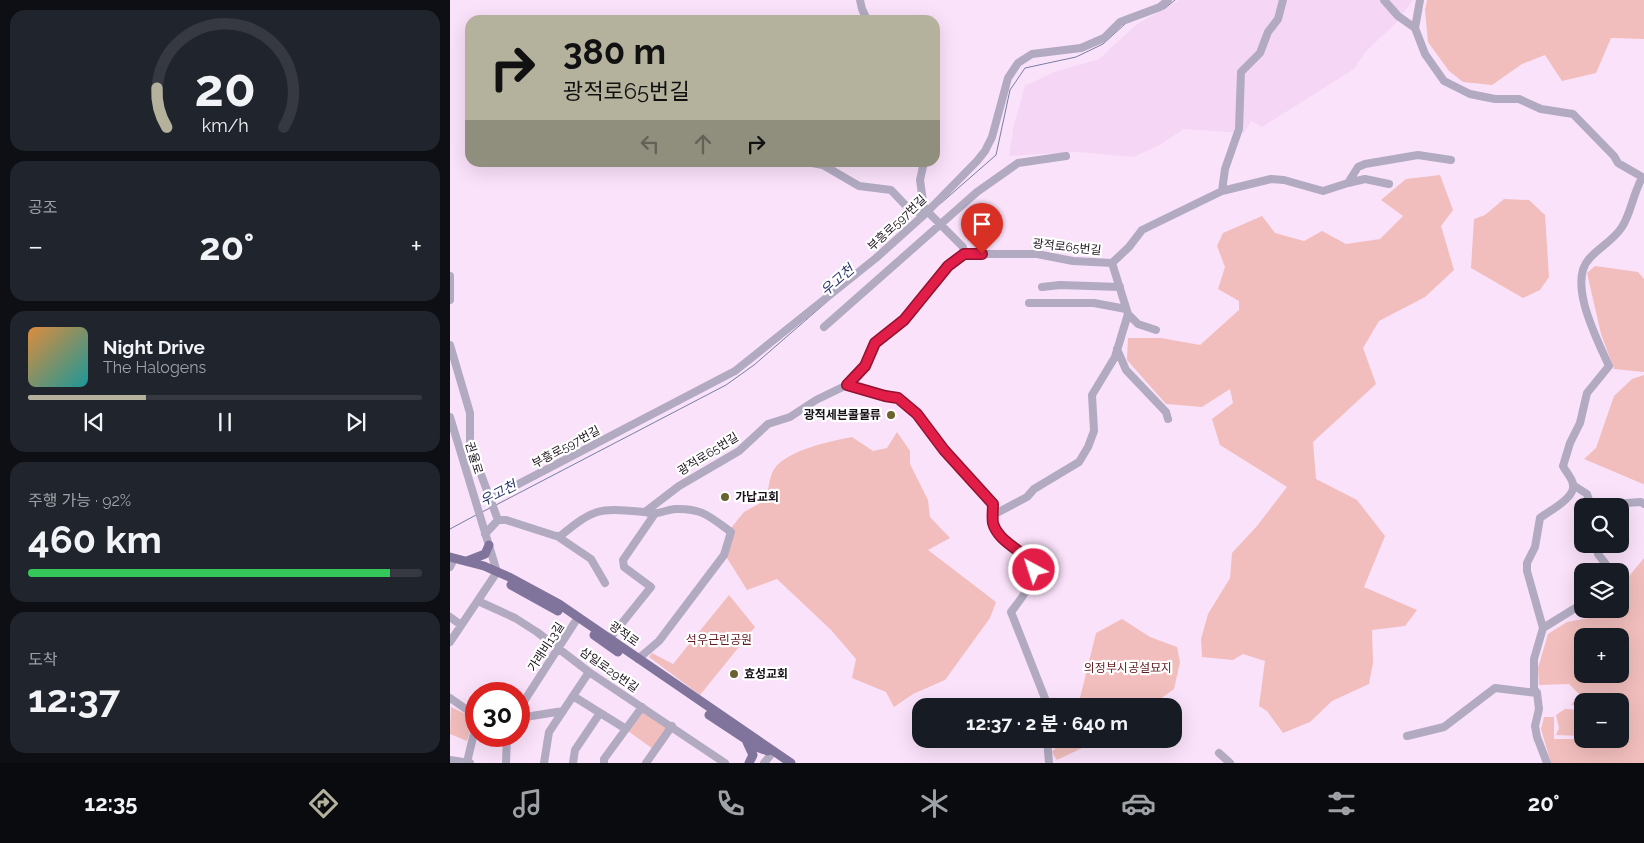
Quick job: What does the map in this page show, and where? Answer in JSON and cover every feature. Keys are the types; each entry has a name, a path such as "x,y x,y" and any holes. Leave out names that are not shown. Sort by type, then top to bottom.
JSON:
{"main road":[{"path":"464,560 471,562 480,558 485,554 489,545"},
{"name":"광적로","path":"451,562 464,560 551,600 610,638 790,763"},
{"name":"광적로","path":"451,562 495,574 576,622 746,740 759,748 773,752"},
{"path":"746,740 753,755 750,763"}],"street":[{"path":"860,0 865,15"},
{"name":"부흥로597번길","path":"491,501 735,371 876,258 927,212 986,151 998,119 1008,78 1018,63 1032,54 1081,48 1104,38 1120,22 1160,7 1168,0"},
{"path":"1222,191 1225,170 1239,129 1241,72 1260,53 1268,32 1278,19 1283,0"},
{"path":"1384,0 1398,16 1416,28"},
{"path":"1420,0 1416,28 1425,54 1444,81 1470,94 1495,100 1519,99 1541,109 1573,114 1614,156 1618,164 1643,178 1633,194 1627,218 1621,229 1588,259 1582,270 1581,282 1589,320 1609,366 1588,393 1580,423 1570,443 1563,466 1573,485 1583,490 1588,498"},
{"path":"1348,183 1358,168 1377,162 1418,155 1451,160"},
{"path":"824,327 877,278 977,192 1018,163 1066,156"},
{"path":"826,167 859,186 891,190 910,210 927,212"},
{"path":"923,167 920,180 924,208 963,247 964,254"},
{"path":"1348,183 1365,179 1389,184"},
{"name":"광적로65번길","path":"645,512 679,486 739,450 768,424 790,417 816,400 847,385 865,366 875,343 904,320 948,266 964,254 1037,254 1073,261 1112,263 1129,247 1142,230 1222,191 1271,180 1284,180 1323,191 1348,183"},
{"name":"광적로65번길","path":"1112,263 1127,312"},
{"path":"450,276 450,300"},
{"path":"1042,287 1060,285 1120,287"},
{"path":"1029,303 1094,303 1127,312 1138,324 1156,330"},
{"path":"993,515 1027,497 1034,489 1079,462 1094,431 1092,395 1115,357 1127,312"},
{"path":"450,345 470,413 470,445 497,517"},
{"path":"1117,349 1126,370 1166,412 1168,419"},
{"path":"847,385 898,398 917,414 944,450 993,504 993,524 1008,544 1032,563 1034,570 1030,585 1011,612 1045,698"},
{"name":"권율로","path":"450,417 484,530"},
{"path":"1547,763 1535,726 1539,709 1537,693 1534,689 1534,659 1542,628 1527,571 1528,563 1535,547 1540,518 1567,498 1573,485"},
{"path":"1629,503 1641,502 1644,504"},
{"path":"557,536 584,517 603,509 645,512 654,515 674,509 701,510 731,532 724,555 659,641 638,659"},
{"path":"610,638 651,587 624,567 623,560 654,515"},
{"path":"450,642 495,574 484,530 497,517"},
{"path":"497,517 557,536 590,560 605,583"},
{"name":"삼일로29번길","path":"478,601 515,618 559,648 589,672 725,763"},
{"path":"1542,628 1574,609"},
{"path":"450,617 461,625"},
{"name":"가래비13길","path":"530,692 576,622"},
{"path":"544,763 549,732 589,672"},
{"path":"1408,736 1444,726 1495,688 1537,693"},
{"path":"573,696 626,729"},
{"path":"450,699 465,709"},
{"path":"604,763 604,759 642,706"},
{"path":"530,716 563,711"},
{"path":"573,763 574,750 600,713"},
{"path":"646,763 672,726"},
{"path":"450,760 469,763 472,747"},
{"path":"506,763 507,747"},
{"path":"1048,748 1049,763"},
{"path":"764,763 773,752"},
{"path":"1219,753 1230,763"}],"shaded area":[{"path":"1179,0 1413,0 1395,24 1366,51 1354,69 1262,127 1251,121 1244,133 1184,129 1158,146 1133,157 1076,152 1009,156 1014,125 1025,86 1054,72 1099,59 1136,25"}],"green space":[{"path":"1427,0 1644,0 1644,39 1611,38 1596,73 1562,81 1545,55 1522,64 1492,85 1463,82 1449,71 1428,42 1425,10"},
{"path":"1440,175 1453,210 1441,226 1454,270 1425,297 1379,321 1363,348 1376,384 1313,442 1316,479 1357,500 1385,536 1364,587 1417,610 1405,626 1372,630 1373,663 1369,684 1332,701 1310,722 1283,733 1267,711 1259,706 1265,661 1243,654 1233,660 1202,657 1201,639 1208,614 1230,578 1232,553 1257,526 1287,487 1220,445 1212,419 1233,403 1230,389 1202,407 1166,404 1127,360 1128,338 1161,338 1200,345 1239,310 1239,301 1218,289 1225,267 1217,246 1223,233 1262,216 1275,233 1304,241 1322,231 1346,244 1380,239 1403,216 1381,200 1406,179"},
{"path":"1504,199 1529,200 1545,215 1549,277 1540,290 1523,298 1471,268 1474,219 1485,215"},
{"path":"1595,266 1638,272 1644,279 1644,372 1614,369 1601,334 1587,273"},
{"path":"1644,375 1643,484 1584,459 1596,448 1614,396 1632,379"},
{"path":"897,432 910,451 910,464 928,500 930,517 950,538 928,550 996,602 990,618 945,680 913,694 894,707 886,692 852,678 856,659 831,630 777,579 747,590 727,558 731,528 744,512 766,500 772,473 777,465 785,459 808,448 852,437 873,451 887,448"},
{"path":"1644,558 1644,763 1551,763 1541,729 1544,717 1554,717 1554,739 1574,739 1574,748 1629,748 1629,693 1578,693 1569,684 1539,685 1538,668 1548,634 1567,622 1589,618 1629,618 1629,576"},
{"name":"석우근린공원","path":"729,595 755,627 700,695 649,657 652,653 673,664"},
{"name":"의정부시공설묘지","path":"1122,619 1150,637 1177,647 1180,662 1174,689 1162,698 1080,698 1096,633"},
{"path":"451,707 465,714 465,740 450,734"},
{"path":"1565,709 1574,710 1574,736 1556,735 1559,728 1556,715"},
{"path":"642,711 668,727 653,749 628,731"},
{"path":"1056,748 1082,748 1057,760 1052,752"}],"waterway":[{"name":"우고천","path":"1164,9 1175,0"},
{"name":"우고천","path":"940,204 996,155 1010,90 1025,68 1076,57 1103,44 1125,24"},
{"name":"우고천","path":"496,505 726,385 754,365 829,300"},
{"name":"우고천","path":"482,512 490,508"},
{"name":"우고천","path":"450,529 476,515"}],"place":[{"name":"광적세븐콜물류","path":"891,415"},
{"name":"가납교회","path":"725,497"},
{"name":"효성교회","path":"734,674"}],"route":[{"path":"982,254 964,254 948,266 904,320 875,343 865,366 847,385 898,398 917,414 944,450 993,504 993,524 1008,544 1032,563 1034,570"}]}
